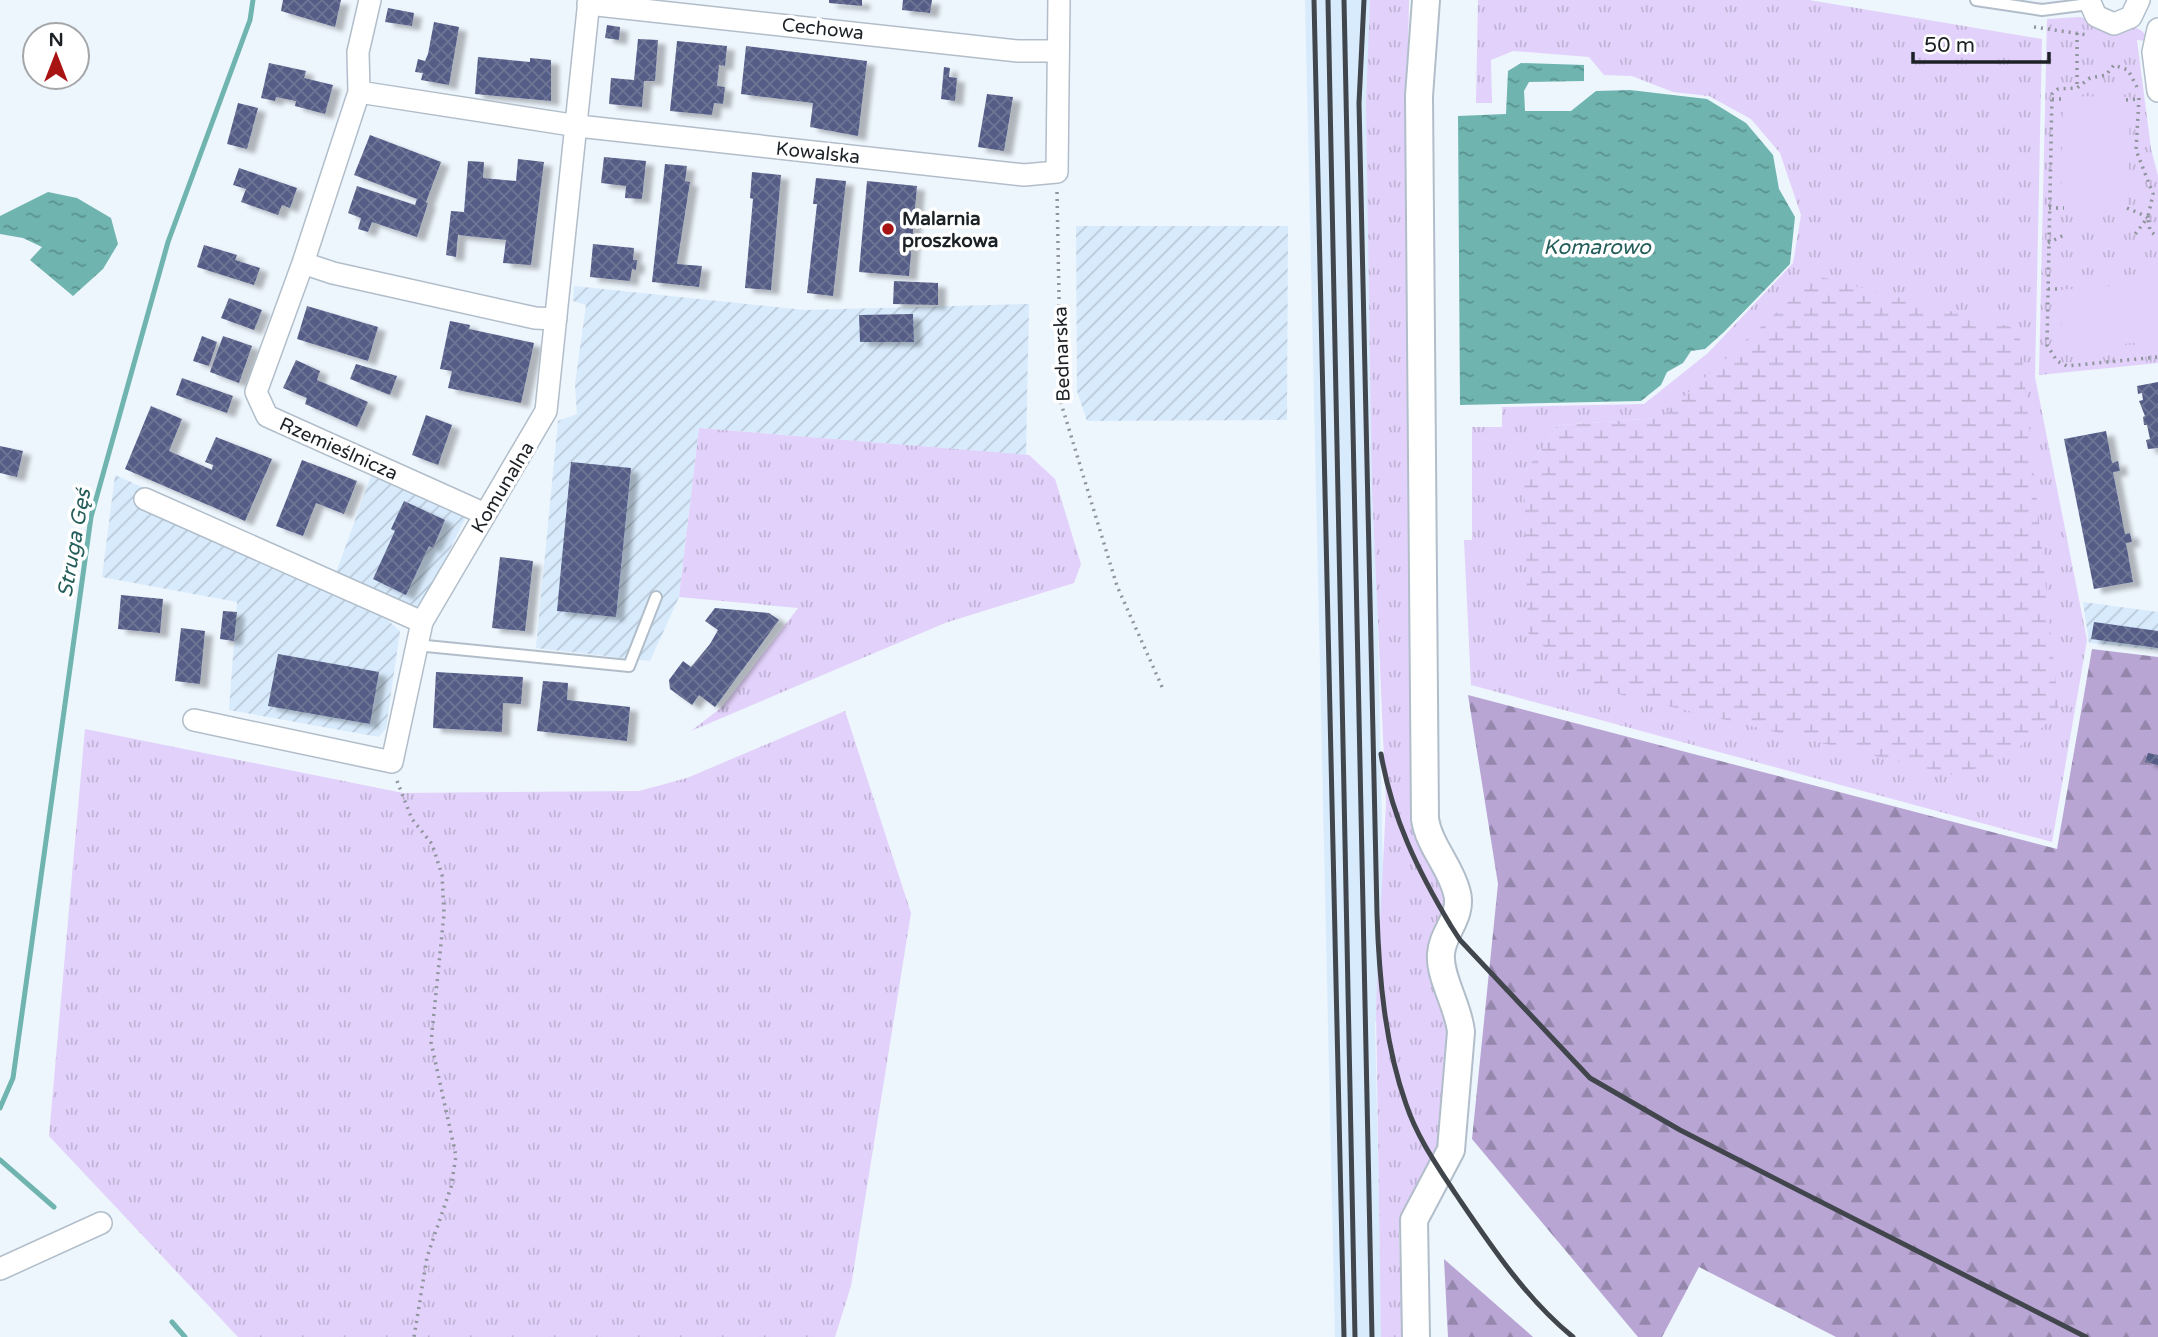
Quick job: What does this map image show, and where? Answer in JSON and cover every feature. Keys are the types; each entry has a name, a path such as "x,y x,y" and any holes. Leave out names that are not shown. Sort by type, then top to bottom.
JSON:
{"street":[{"name":"Rzemieślnicza","path":"370,0 358,51 359,92 303,263 256,392 267,416 485,514"},
{"path":"1057,172 1059,0"},
{"path":"1416,1337 1414,1220 1451,1150 1461,1032 1460,1018 1440,957 1456,915 1457,891 1427,834 1425,819 1419,96 1426,0"},
{"name":"Cechowa","path":"589,2 1018,51 1057,51"},
{"name":"Komunalna","path":"392,762 422,622 546,411 589,2"},
{"path":"2089,2 2096,16 2113,24 2126,21 2138,6 2158,26 2149,95"},
{"path":"359,92 578,126"},
{"name":"Kowalska","path":"578,126 1024,175 1057,172"},
{"path":"303,263 333,273 521,315 556,319"},
{"path":"145,499 422,622"},
{"path":"194,720 392,762"},
{"path":"0,1269 101,1223"}],"lane":[{"path":"1976,0 2042,10 2089,2"},
{"path":"416,645 629,666 656,597"}],"path":[{"path":"2077,33 2077,88"},
{"path":"2149,95 2133,76 2119,65 2111,68 2106,75 2090,78 2077,88 2054,90 2048,243 2048,345 2056,361 2073,366 2158,357"},
{"path":"2126,100 2149,95"},
{"path":"2133,237 2148,217 2153,201 2136,150 2149,95"},
{"path":"2052,99 2063,99"},
{"name":"Bednarska","path":"1057,172 1061,403 1117,586 1163,690"},
{"path":"2049,208 2064,208"},
{"path":"2127,208 2148,217"},
{"path":"2148,217 2150,231 2158,237"},
{"path":"2048,243 2064,235"},
{"path":"2048,289 2058,289"},
{"path":"392,762 412,819 432,844 442,875 444,915 431,1042 456,1156 451,1187 427,1257 414,1337"}],"shaded area":[{"path":"1305,0 1372,0 1369,211 1384,919 1394,1017 1375,1022 1382,1337 1335,1337"},
{"path":"1076,226 1288,226 1287,420 1087,421 1077,391"},
{"path":"574,286 804,310 1029,304 1026,455 699,428 679,597 650,661 536,648 558,421 577,414 575,384 586,305 573,301"},
{"path":"372,473 467,515 420,610 381,614 400,631 386,728 379,737 229,710 237,602 102,577 115,475 336,573"},
{"path":"2083,602 2158,612 2158,650 2089,643"}],"green space":[{"path":"1370,0 1409,0 1407,101 1417,829 1448,892 1449,1019 1445,1138 1404,1212 1399,1235 1403,1337 1381,1337 1376,1006 1386,803 1372,489 1366,104"},
{"path":"1478,0 1809,0 2042,39 2035,377 2087,640 2052,842 1471,685 1464,540 1472,540 1472,427 1502,427 1502,407 1644,404 1708,353 1793,263 1801,215 1780,153 1751,119 1709,96 1673,92 1632,76 1604,75 1589,57 1513,51 1491,60 1492,103 1476,103","holes":["1660,418 1524,472 1560,425"]},
{"path":"2080,17 2130,25 2145,34 2148,41 2137,40 2151,149 2158,176 2158,363 2039,375 2047,19"},
{"path":"2063,96 2130,97 2128,212 2061,211"},
{"path":"1817,276 2019,329 2059,713 2012,753 1958,776 1593,688 1528,633 1524,472 1560,425 1660,418"},
{"path":"2158,282 2158,341 2063,349 2059,290"},
{"path":"699,428 1029,455 1055,479 1081,564 1074,583 945,623 691,731 722,707 798,608 679,597"},
{"path":"2092,649 2158,657 2158,1337 1836,1337 1699,1267 1662,1337 1638,1337 1472,1139 1498,884 1468,695 2057,849"},
{"path":"845,711 911,913 851,1286 835,1337 238,1337 49,1136 85,729 403,793 639,791 687,778"},
{"path":"1444,1259 1533,1337 1448,1337"}],"water":[{"name":"Komarowo","path":"1521,63 1584,65 1584,81 1529,82 1524,91 1525,111 1571,111 1596,91 1630,90 1707,99 1746,123 1773,155 1779,189 1795,217 1790,264 1724,332 1705,349 1691,351 1683,363 1667,372 1661,385 1641,401 1460,405 1458,116 1506,114 1508,71"},
{"path":"48,192 77,198 111,218 118,244 103,269 73,296 30,260 42,247 23,238 0,234 0,216"}],"building":[{"path":"283,0 341,0 335,27 281,11"},
{"path":"829,0 862,0 862,6 829,3"},
{"path":"903,0 932,0 930,13 902,10"},
{"path":"388,8 414,13 412,26 385,22"},
{"path":"434,22 459,27 449,85 421,80 423,73 415,72 418,59 425,61 428,54"},
{"path":"607,25 620,27 619,40 605,38"},
{"path":"638,39 658,40 655,81 644,81 642,107 609,104 611,78 634,80"},
{"path":"677,41 727,46 725,66 719,65 717,86 725,87 723,104 714,103 712,115 670,111"},
{"path":"746,46 867,61 858,136 810,127 813,103 741,94"},
{"path":"478,57 530,62 530,58 551,60 551,101 475,94"},
{"path":"269,63 306,71 304,78 333,85 325,114 295,106 296,101 276,97 275,101 261,98"},
{"path":"944,67 950,68 949,77 957,78 955,101 941,99"},
{"path":"987,94 1013,97 1004,151 978,147"},
{"path":"238,103 258,108 247,149 227,144"},
{"path":"370,135 441,162 417,237 372,222 368,232 358,229 361,218 348,213 357,186 415,205 417,199 354,175"},
{"path":"604,157 646,161 642,199 625,198 626,186 601,183"},
{"path":"518,159 544,162 531,265 503,263 506,240 458,235 456,257 446,255 451,211 464,212 468,161 484,162 483,178 516,181"},
{"path":"665,164 687,166 685,181 690,182 677,264 702,266 699,287 652,282"},
{"path":"239,168 297,188 290,208 282,205 278,215 241,202 246,189 233,185"},
{"path":"752,172 781,175 771,290 745,288 753,199 750,198"},
{"path":"816,178 846,181 833,296 807,293 817,204 813,204"},
{"name":"Malarnia proszkowa","path":"867,181 917,186 909,276 859,272"},
{"path":"593,244 634,248 636,270 632,269 630,281 590,277"},
{"path":"204,245 237,255 235,260 260,268 254,285 197,267"},
{"path":"894,281 938,283 938,305 893,304"},
{"path":"229,298 262,310 254,330 221,318"},
{"path":"307,306 378,327 368,361 297,339"},
{"path":"913,314 914,342 860,342 859,315"},
{"path":"450,321 470,325 469,329 534,343 521,403 448,388 452,371 440,369"},
{"path":"202,336 217,342 209,366 193,361"},
{"path":"223,336 252,346 239,383 210,372"},
{"path":"296,360 320,371 317,380 368,402 357,427 305,404 307,398 283,388"},
{"path":"356,364 397,376 390,395 350,379"},
{"path":"182,378 233,396 227,413 176,395"},
{"path":"2158,382 2158,448 2148,449 2146,440 2150,439 2139,401 2143,400 2142,393 2138,394 2137,386"},
{"path":"151,406 182,419 169,451 212,470 213,465 205,462 216,437 272,459 245,521 125,469"},
{"path":"426,415 452,425 438,465 412,455"},
{"path":"2106,431 2112,463 2118,461 2120,471 2113,472 2125,534 2130,533 2132,542 2126,543 2133,582 2094,589 2064,439"},
{"path":"0,446 23,451 17,477 0,473"},
{"path":"302,460 357,481 344,514 316,503 303,536 276,526"},
{"path":"571,462 631,468 616,617 557,611"},
{"path":"404,501 445,520 433,548 429,546 406,595 373,579 395,531 391,529"},
{"path":"500,557 533,561 525,631 492,628"},
{"path":"121,595 163,599 160,633 118,629"},
{"path":"715,608 769,613 779,620 715,707 699,695 692,705 670,689 669,680 683,661 691,667 710,644 718,630 705,621"},
{"path":"223,611 237,612 234,641 220,639"},
{"path":"2094,622 2158,631 2158,648 2091,639"},
{"path":"181,628 205,631 200,684 175,681"},
{"path":"278,654 379,672 370,724 268,706"},
{"path":"436,672 523,677 521,704 503,703 502,732 433,728"},
{"path":"543,681 568,683 567,700 630,707 627,741 537,731"},
{"path":"2148,753 2158,755 2158,765 2145,762"}],"waterway":[{"name":"Struga Gęś","path":"0,1108 13,1078 91,517 168,242 250,20 253,0"},
{"path":"0,1160 54,1207"},
{"path":"172,1322 185,1337"}],"railway":[{"path":"1314,0 1344,1337"},
{"path":"1328,0 1355,1337"},
{"path":"1344,0 1372,1337"},
{"path":"1364,0 1359,103 1377,914 1379,962 1388,1035 1406,1104 1434,1161 1509,1269 1539,1305 1573,1337"},
{"path":"1381,754 1399,822 1428,885 1460,940 1590,1078 1680,1130 2086,1337"}],"place":[{"name":"Malarnia proszkowa","path":"888,229"}]}
